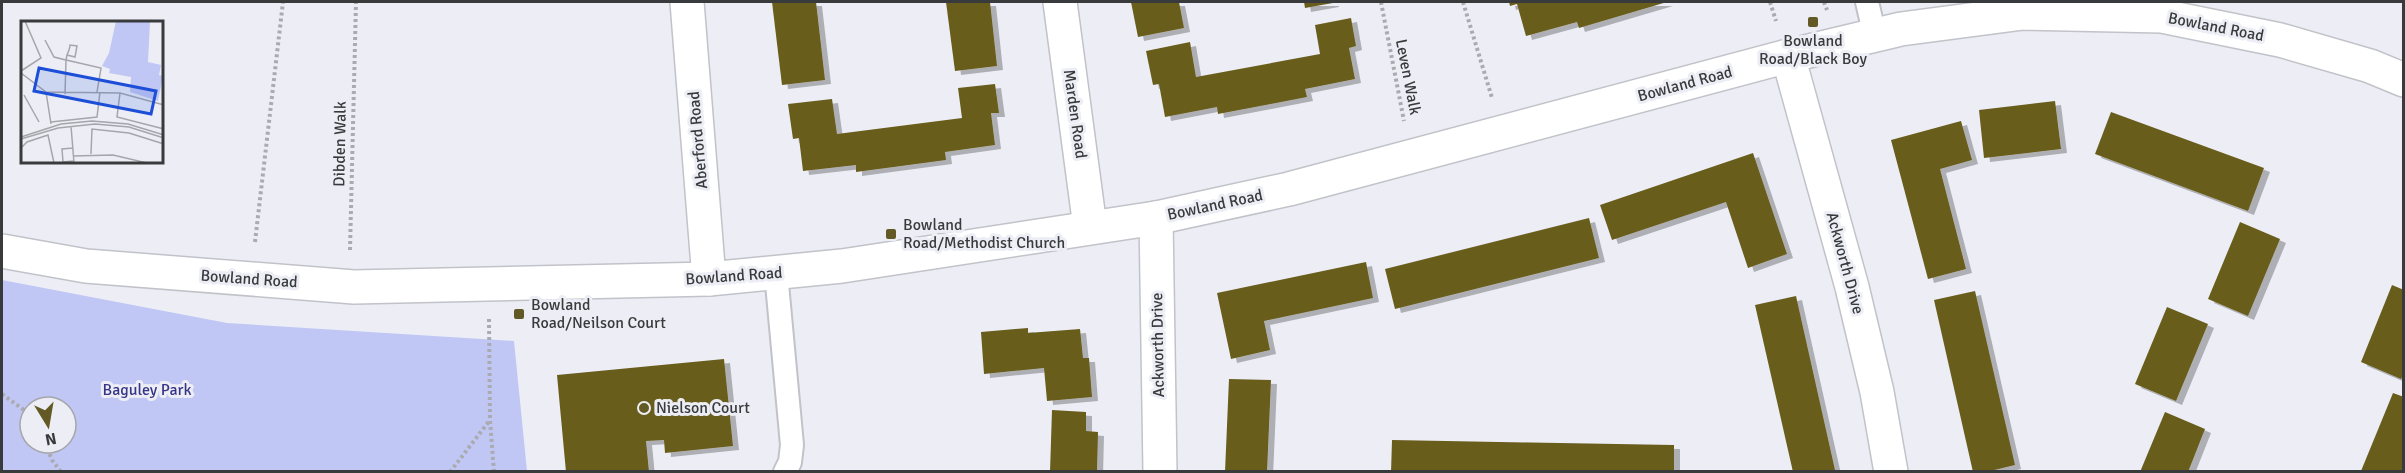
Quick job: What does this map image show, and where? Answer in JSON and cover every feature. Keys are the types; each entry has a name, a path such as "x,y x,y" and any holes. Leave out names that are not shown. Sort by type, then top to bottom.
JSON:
{"street":[{"name":"Aberford Road","path":"687,2 709,279"},
{"name":"Marden Road","path":"1060,2 1090,227"},
{"name":"Bowland Road","path":"2,251 86,266 349,286 709,279 842,266 1156,218 1289,189 1901,29 2023,13 2163,9 2401,73"},
{"name":"Ackworth Drive","path":"1788,57 1852,287 1877,392 1891,471"},
{"name":"Ackworth Drive","path":"1156,218 1160,471"}],"lane":[{"path":"1867,2 1875,36"},
{"path":"776,273 792,445 790,462 785,471"}],"path":[{"path":"250,279 283,2"},
{"name":"Dibden Walk","path":"349,286 356,2"},
{"name":"Leven Walk","path":"1381,2 1411,157"},
{"path":"1463,2 1503,133"},
{"path":"489,338 490,420 494,471"},
{"path":"2,394 18,406"},
{"path":"450,471 490,420"},
{"path":"50,455 61,471"}],"green space":[{"name":"Baguley Park","path":"2,280 227,323 514,341 527,471 2,471"}],"building":[{"path":"772,2 816,2 825,80 782,85"},
{"path":"946,2 990,2 997,66 955,71"},
{"path":"1131,2 1179,2 1184,28 1138,37"},
{"path":"1304,2 1333,2 1333,3 1305,8"},
{"path":"1509,2 1667,2 1579,28 1577,22 1526,36 1517,4 1510,6"},
{"path":"1351,18 1356,46 1349,48 1355,79 1305,89 1307,97 1218,114 1217,107 1165,117 1159,84 1153,85 1146,51 1190,42 1196,77 1320,54 1315,25"},
{"path":"995,84 999,113 991,113 995,145 945,152 946,160 856,172 856,165 803,171 799,138 793,139 788,104 832,99 837,134 962,118 958,88"},
{"path":"2055,101 2061,149 1984,158 1979,110"},
{"path":"2111,112 2264,168 2248,211 2095,154"},
{"path":"1961,121 1972,160 1940,169 1966,269 1928,279 1891,140"},
{"path":"1753,153 1787,254 1748,268 1726,202 1612,240 1600,205"},
{"path":"1589,218 1599,258 1395,309 1385,269"},
{"path":"2240,222 2280,239 2248,316 2208,299"},
{"path":"1366,262 1373,298 1264,321 1270,350 1231,359 1217,293"},
{"path":"2392,285 2404,290 2404,374 2401,379 2361,362"},
{"path":"1975,291 2015,465 1986,472 1973,472 1934,300"},
{"path":"1796,296 1835,470 1828,472 1793,472 1755,305"},
{"path":"2167,307 2208,324 2176,401 2135,384"},
{"path":"1028,328 1028,333 1080,329 1083,358 1089,358 1092,397 1047,401 1044,368 984,374 981,332"},
{"name":"Nielson Court","path":"724,359 733,446 665,453 664,440 646,441 649,472 566,472 557,375"},
{"path":"1229,379 1271,380 1267,472 1225,472"},
{"path":"2393,393 2404,397 2404,472 2363,472 2361,471"},
{"path":"1052,410 1086,412 1086,431 1098,432 1097,472 1050,472"},
{"path":"2165,412 2205,429 2188,472 2140,472"},
{"path":"1392,440 1674,445 1674,472 1391,472"}],"place":[{"name":"Bowland Road/Black Boy","path":"1813,22"},
{"name":"Bowland Road/Methodist Church","path":"891,234"},
{"name":"Bowland Road/Neilson Court","path":"519,314"},
{"name":"Nielson Court","path":"644,408"}]}
